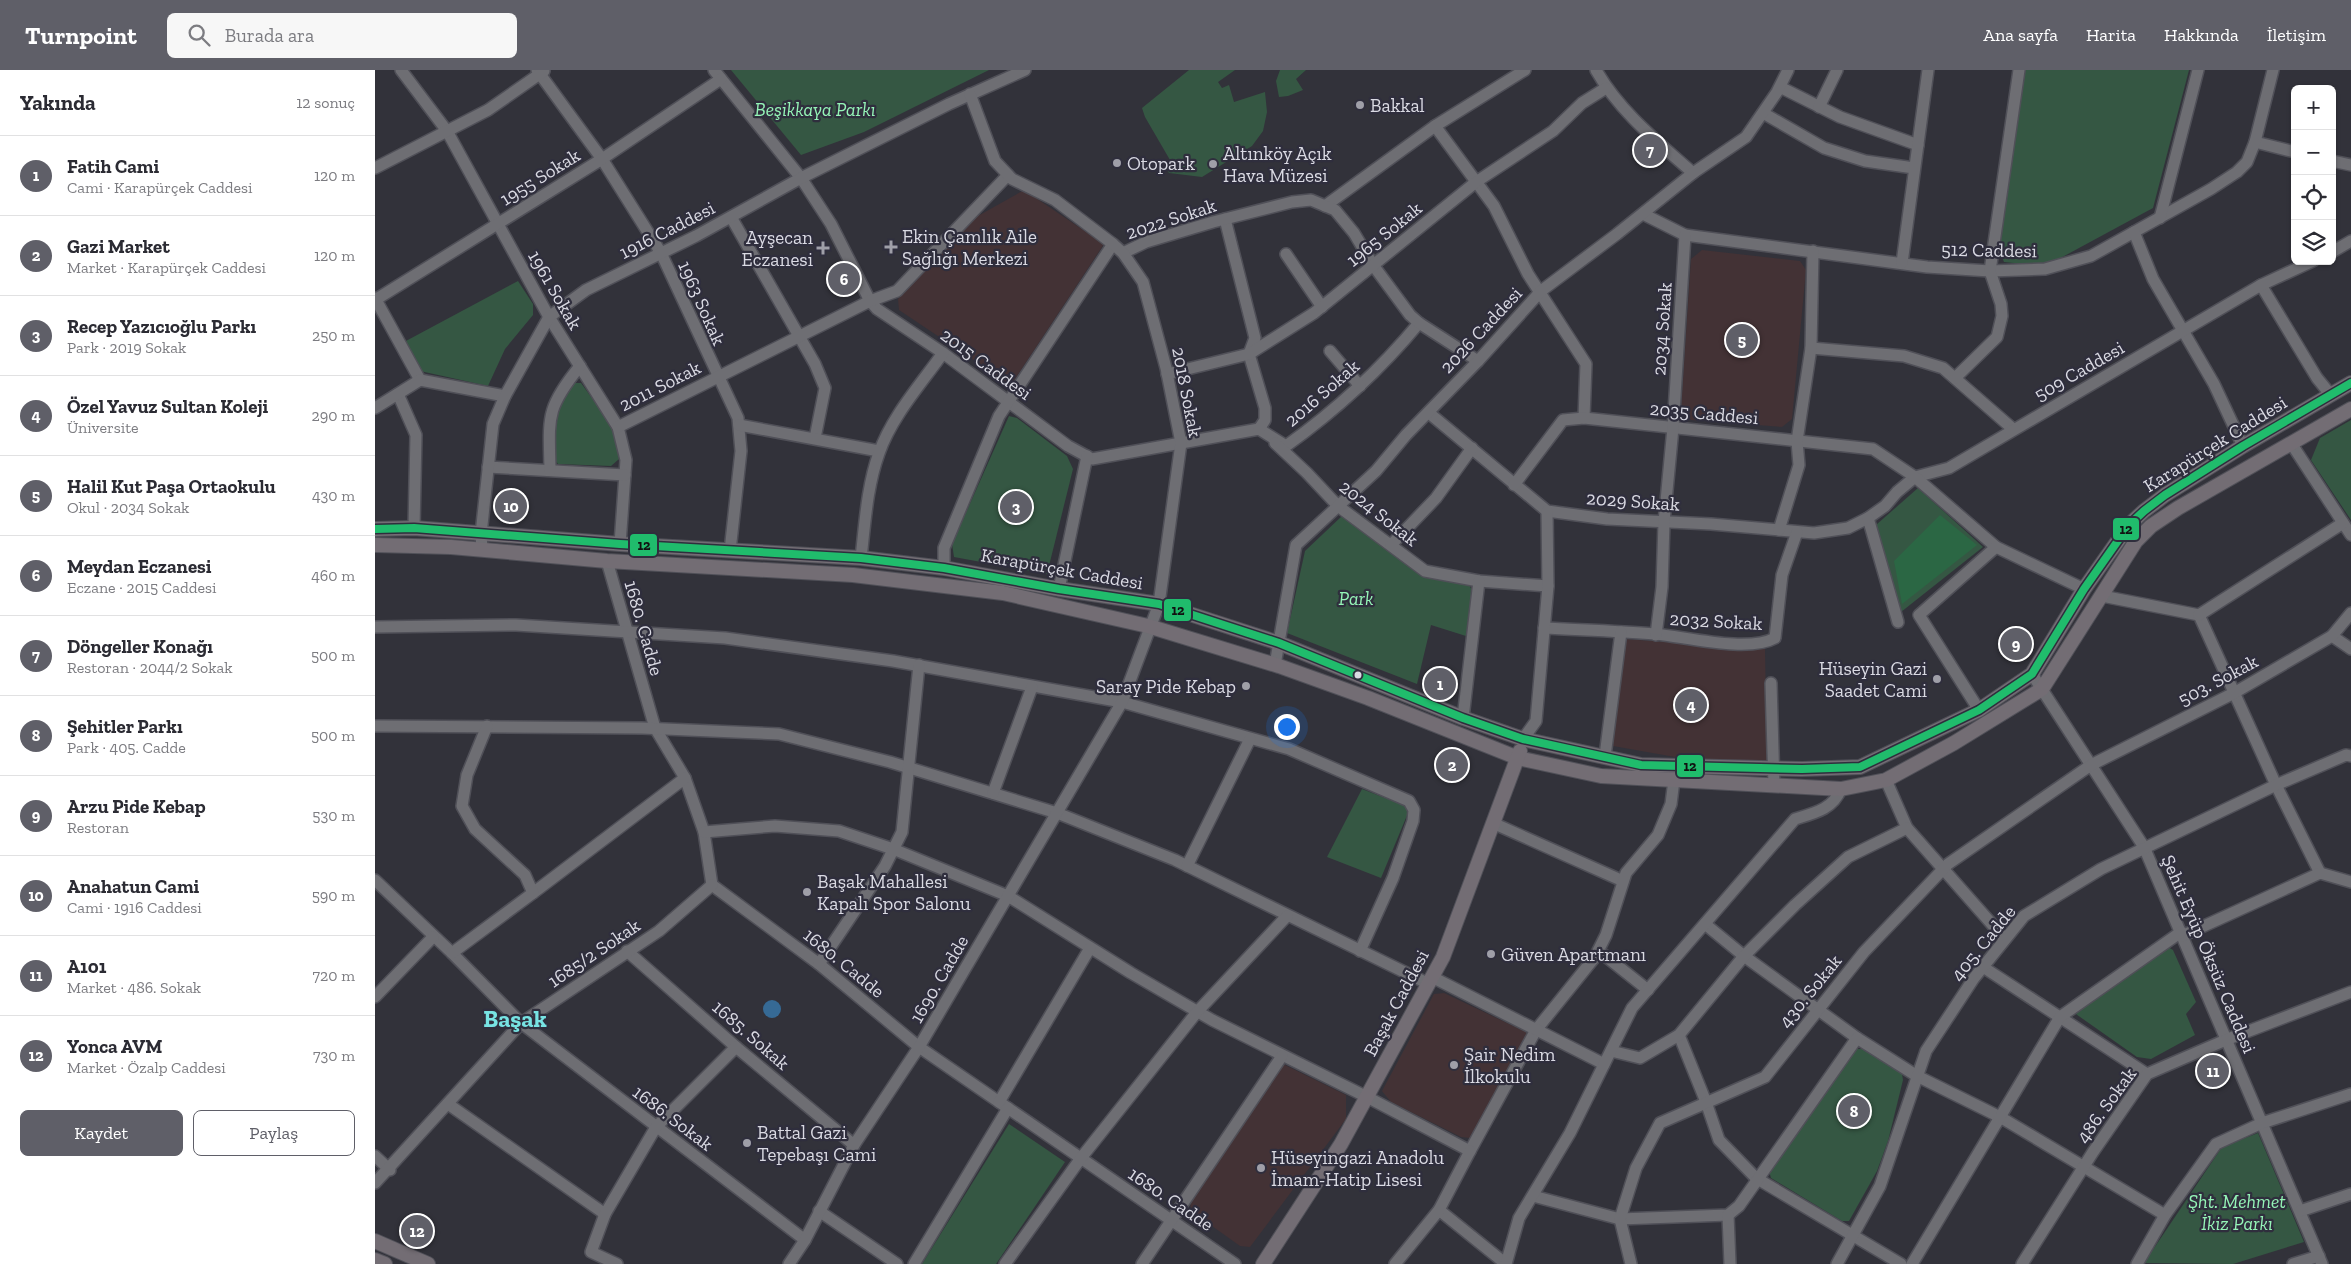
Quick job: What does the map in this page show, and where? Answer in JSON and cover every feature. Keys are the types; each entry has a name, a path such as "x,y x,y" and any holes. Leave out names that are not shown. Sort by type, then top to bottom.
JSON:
{"main road":[{"name":"Karapürçek Caddesi","path":"375,529 414,528 620,544 861,558 944,568 1059,589 1159,604 1279,643 1463,718 1523,740 1641,764 1773,768 1860,767 1979,710 2032,674 2083,588 2129,525 2144,511 2165,495 2243,446 2351,383"},
{"name":"Karapürçek Caddesi","path":"375,545 482,550 607,561 853,575 1003,594 1149,626 1275,665 1368,698 1518,758 1601,776 1841,788 1864,786 1885,780 1954,743 2042,689 2136,541 2151,526 2178,508 2351,409"},
{"name":"Başak Caddesi","path":"1267,1263 1341,1144 1443,957 1495,824 1523,740"},
{"path":"375,1241 428,1264"},
{"path":"375,1260 385,1264"}],"street":[{"name":"1961 Sokak","path":"401,70 447,131 549,317 618,427 625,460 620,544"},
{"name":"1916 Caddesi","path":"482,550 481,534 493,424 505,396 549,317 586,290 731,217 801,178 970,94 1025,70"},
{"path":"1325,206 1435,126 1525,70"},
{"path":"1596,70 1606,88 1647,132 1693,173"},
{"name":"2026 Caddesi","path":"1275,665 1296,545 1376,471 1478,362 1541,291 1643,214 1693,173 1746,137 1780,87 1788,70"},
{"path":"1819,107 1837,70"},
{"path":"1902,263 1927,70"},
{"path":"1955,378 1997,337 2000,329 2001,304 1990,271 2019,70"},
{"path":"2160,218 2198,70"},
{"name":"512 Caddesi","path":"1643,214 1685,235 1902,263 1990,271 2045,269 2091,256 2237,172 2247,162 2255,142 2273,70"},
{"path":"375,168 488,110 541,71"},
{"name":"1963 Sokak","path":"541,71 602,159 661,253 717,377 738,418 741,451 730,551"},
{"name":"1955 Sokak","path":"375,299 602,159 717,74"},
{"name":"2015 Caddesi","path":"717,74 801,178 831,224 877,310 943,353 1069,446 1087,456"},
{"path":"1780,87 1840,117 1918,146"},
{"name":"1965 Sokak","path":"1167,374 1249,354 1321,307 1476,182 1553,131 1582,103 1606,88"},
{"name":"2022 Sokak","path":"970,94 995,161 1008,175 1012,179 1055,200 1123,253 1147,242 1225,219 1292,202 1311,200 1335,210 1348,225 1373,265 1419,323 1478,362"},
{"path":"1763,113 1824,148 1865,161 1915,168"},
{"path":"1435,126 1494,206 1528,274 1541,291 1586,364 1584,418"},
{"path":"2255,142 2291,151"},
{"path":"2336,162 2351,166"},
{"name":"2011 Sokak","path":"618,427 870,300 897,291 1008,175"},
{"path":"731,217 815,364 825,388 815,438"},
{"path":"1225,219 1255,338 1249,354 1265,408 1265,420 1259,429"},
{"path":"2134,232 2153,279 2222,398 2243,446"},
{"name":"2034 Sokak","path":"1656,635 1662,587 1664,522 1673,428 1685,235"},
{"path":"2336,249 2351,240"},
{"path":"944,568 944,548 999,416 1113,244"},
{"path":"1779,530 1799,465 1797,441 1811,348 1813,251"},
{"name":"2018 Sokak","path":"1123,253 1143,282 1154,316 1181,443 1159,604 1149,626"},
{"path":"1286,254 1321,307"},
{"name":"509 Caddesi","path":"1868,518 1885,506 1897,492 1915,477 1949,468 2013,429 2184,332 2261,285 2304,265"},
{"path":"2261,285 2317,378 2330,394"},
{"path":"375,299 420,380"},
{"name":"2016 Sokak","path":"1087,456 1092,459 1259,429 1286,446 1360,386 1400,346 1419,323"},
{"path":"1811,348 1904,356 1943,368 2013,429"},
{"path":"1329,351 1360,386"},
{"path":"861,558 871,480 879,451 898,416 943,353"},
{"path":"550,470 549,417 555,401 580,366"},
{"path":"375,408 420,380 505,396"},
{"path":"399,394 416,434 414,528"},
{"path":"1429,413 1547,511 1548,586 1536,721 1523,740"},
{"name":"2035 Caddesi","path":"1514,485 1563,420 1584,418 1873,449 1915,477 1996,547 2083,588"},
{"path":"739,425 879,451"},
{"name":"2024 Sokak","path":"1259,429 1307,473 1338,506 1425,571 1479,581 1548,586"},
{"path":"2291,443 2351,535"},
{"path":"1391,545 1436,498 1471,448"},
{"path":"1059,589 1087,456"},
{"path":"488,467 625,474"},
{"name":"2029 Sokak","path":"1547,511 1607,519 1814,533 1848,528 1868,518"},
{"path":"1868,518 1898,622"},
{"path":"2102,596 2199,616 2343,523"},
{"name":"2032 Sokak","path":"1544,628 1656,635 1705,642 1764,644 1775,638 1781,584 1797,532"},
{"path":"1979,710 1919,615 1996,547"},
{"name":"1680. Cadde","path":"607,561 655,728 685,778 704,832 712,885 819,964 919,1047 1235,1264"},
{"path":"1463,718 1479,581"},
{"name":"503. Sokak","path":"2091,765 2234,693 2332,636 2351,613"},
{"path":"2199,616 2276,785 2320,873"},
{"path":"375,627 516,625 725,638 919,665 1122,702 1289,749 1409,801 1414,810 1413,821 1393,878 1360,951"},
{"name":"1690. Cadde","path":"789,1264 805,1240 854,1145 919,1047 1122,702 1149,626"},
{"path":"1605,756 1621,632"},
{"path":"2332,636 2351,649"},
{"path":"819,964 885,866 902,832 919,665"},
{"name":"Şehit Eyüp Öksüz Caddesi","path":"2032,674 2145,847 2321,1260"},
{"path":"1771,684 1774,786"},
{"path":"993,793 1032,687"},
{"path":"375,726 655,728 779,734 909,767 1057,813 1187,866 1360,951 1430,980 1605,1064"},
{"path":"487,726 467,776 462,806 475,829 525,875 533,893"},
{"path":"1187,866 1250,739"},
{"name":"405. Cadde","path":"1837,1264 1880,1186 1926,1051 1983,967 2024,916 2101,869 2145,847 2276,785 2346,755 2351,756"},
{"name":"430. Sokak","path":"1620,1219 1636,1168 1660,1123 1765,1077 1864,952 1943,869 2091,765"},
{"path":"452,953 685,778"},
{"path":"1395,1264 1439,1210 1536,1030 1599,951 1626,873 1658,835 1671,804 1674,780"},
{"path":"1885,780 1907,828 2005,939"},
{"path":"1439,1210 1506,1264 1519,1218 1570,1133 1632,1008 1795,819 1822,811 1837,799 1841,788"},
{"path":"1495,824 1623,881"},
{"path":"704,832 775,826 839,831 893,849 1008,896 1197,1012 1470,1151"},
{"path":"1611,1051 1640,1058 1679,1035 1744,956 1795,906 1849,857 1907,828"},
{"path":"1912,1264 2060,1017 2181,934 2320,873 2351,882"},
{"name":"1686. Sokak","path":"375,880 452,953 521,1023 655,1128 805,1240"},
{"name":"1685/2 Sokak","path":"375,1183 390,1170 521,1023 659,931 712,885"},
{"path":"1005,1264 1081,1158 1197,1012 1287,916"},
{"path":"1705,924 1744,956 1857,1038 1917,1076 2000,1117 2165,1215"},
{"path":"375,997 433,937"},
{"path":"914,1264 1090,948"},
{"name":"1685. Sokak","path":"627,951 854,1145"},
{"path":"1599,951 1648,990"},
{"path":"1983,967 2147,1074"},
{"name":"486. Sokak","path":"2025,1263 2084,1166 2147,1074 2228,1039 2351,992"},
{"path":"1679,1035 1719,1140 1756,1178 1901,1264"},
{"path":"1533,1196 1620,1219 1728,1215 1739,1206 1756,1178 1857,1038"},
{"path":"617,1264 591,1252 605,1214 655,1128 736,1046"},
{"path":"1142,1264 1282,1056"},
{"path":"2137,1264 2165,1215 2216,1144 2262,1123 2351,1094"},
{"path":"448,1104 605,1214"},
{"path":"375,1156 390,1170"},
{"path":"2300,1211 2351,1194"},
{"path":"819,1211 897,1264"},
{"path":"1728,1215 1730,1264"},
{"path":"1620,1219 1631,1264"},
{"path":"2293,1264 2321,1260"}],"shaded area":[{"path":"1024,190 1104,244 1011,385 899,310 898,299 969,221"},
{"path":"1702,250 1800,261 1806,270 1792,419 1782,427 1691,420 1681,409 1691,259"},
{"path":"1624,639 1765,649 1767,764 1692,760 1613,746"},
{"name":"Şair Nedim İlkokulu","path":"1444,993 1526,1032 1526,1040 1470,1138 1461,1137 1391,1102 1382,1091 1434,994"},
{"name":"Hüseyingazi Anadolu İmam-Hatip Lisesi","path":"1285,1065 1346,1095 1346,1119 1250,1247 1240,1246 1191,1211 1190,1201 1280,1066"}],"green space":[{"name":"Beşikkaya Parkı","path":"731,70 989,70 864,132 801,155"},
{"path":"1189,70 1235,70 1218,82 1222,88 1229,85 1234,102 1265,92 1267,112 1263,131 1252,146 1202,177 1169,173 1165,167 1170,160 1145,117 1142,108"},
{"path":"1280,70 1306,70 1296,79 1303,90 1288,96 1279,97 1276,81"},
{"path":"2025,70 2189,70 2153,208 2055,261 2032,265 2004,262 1999,250"},
{"path":"518,281 533,304 533,315 505,349 488,386 420,371 404,342"},
{"path":"573,383 581,383 613,427 619,459 611,466 558,464 553,457 555,413"},
{"path":"1009,416 1017,418 1067,456 1073,469 1047,574 954,557 952,544"},
{"path":"2351,420 2351,520 2311,460 2320,438"},
{"path":"1918,488 1983,547 1901,612 1876,525"},
{"path":"1940,515 1977,545 1902,604 1894,561"},
{"name":"Park","path":"1342,516 1426,578 1469,585 1472,590 1466,636 1431,625 1417,684 1287,633 1305,551"},
{"path":"1362,789 1406,806 1408,813 1381,878 1327,857"},
{"path":"2168,947 2173,950 2196,1002 2186,1014 2195,1035 2151,1059 2137,1057 2073,1012"},
{"path":"1857,1049 1868,1049 1902,1074 1903,1080 1888,1141 1877,1171 1849,1221 1842,1221 1771,1178 1769,1171"},
{"path":"1009,1124 1065,1162 996,1264 922,1264"},
{"name":"Şht. Mehmet İkiz Parkı","path":"2258,1133 2304,1242 2233,1264 2144,1263 2222,1147"}],"water":[{"path":"772,1000 778,1003 781,1009 778,1015 772,1018 766,1015 763,1009 766,1003"}],"transit line":[{"name":"12","path":"375,529 414,528 620,544 861,558 944,568 1059,589 1159,604 1279,643 1463,718 1523,739 1641,765 1802,769 1860,767 1979,710 2032,674 2084,589 2129,525 2144,511 2165,495 2243,446 2351,383"}],"place":[{"name":"Bakkal","path":"1360,105"},
{"name":"Döngeller Konağı","path":"1650,150"},
{"name":"Otopark","path":"1117,163"},
{"name":"Altınköy Açık Hava Müzesi","path":"1213,164"},
{"name":"Ekin Çamlık Aile Sağlığı Merkezi","path":"891,247"},
{"name":"Ayşecan Eczanesi","path":"823,248"},
{"name":"Meydan Eczanesi","path":"844,279"},
{"name":"Halil Kut Paşa Ortaokulu","path":"1742,340"},
{"name":"Anahatun Cami","path":"511,506"},
{"name":"Recep Yazıcıoğlu Parkı","path":"1016,507"},
{"name":"Arzu Pide Kebap","path":"2016,644"},
{"name":"Hüseyin Gazi Saadet Cami","path":"1937,679"},
{"name":"Fatih Cami","path":"1440,684"},
{"name":"Saray Pide Kebap","path":"1246,686"},
{"name":"Özel Yavuz Sultan Koleji","path":"1691,705"},
{"name":"Gazi Market","path":"1452,765"},
{"name":"Başak Mahallesi Kapalı Spor Salonu","path":"807,892"},
{"name":"Güven Apartmanı","path":"1491,954"},
{"name":"Şair Nedim İlkokulu","path":"1454,1065"},
{"name":"A101","path":"2213,1071"},
{"name":"Şehitler Parkı","path":"1854,1111"},
{"name":"Battal Gazi Tepebaşı Cami","path":"747,1143"},
{"name":"Hüseyingazi Anadolu İmam-Hatip Lisesi","path":"1261,1168"},
{"name":"Yonca AVM","path":"417,1231"}],"district":[{"name":"Başak","path":"515,1018"}]}
